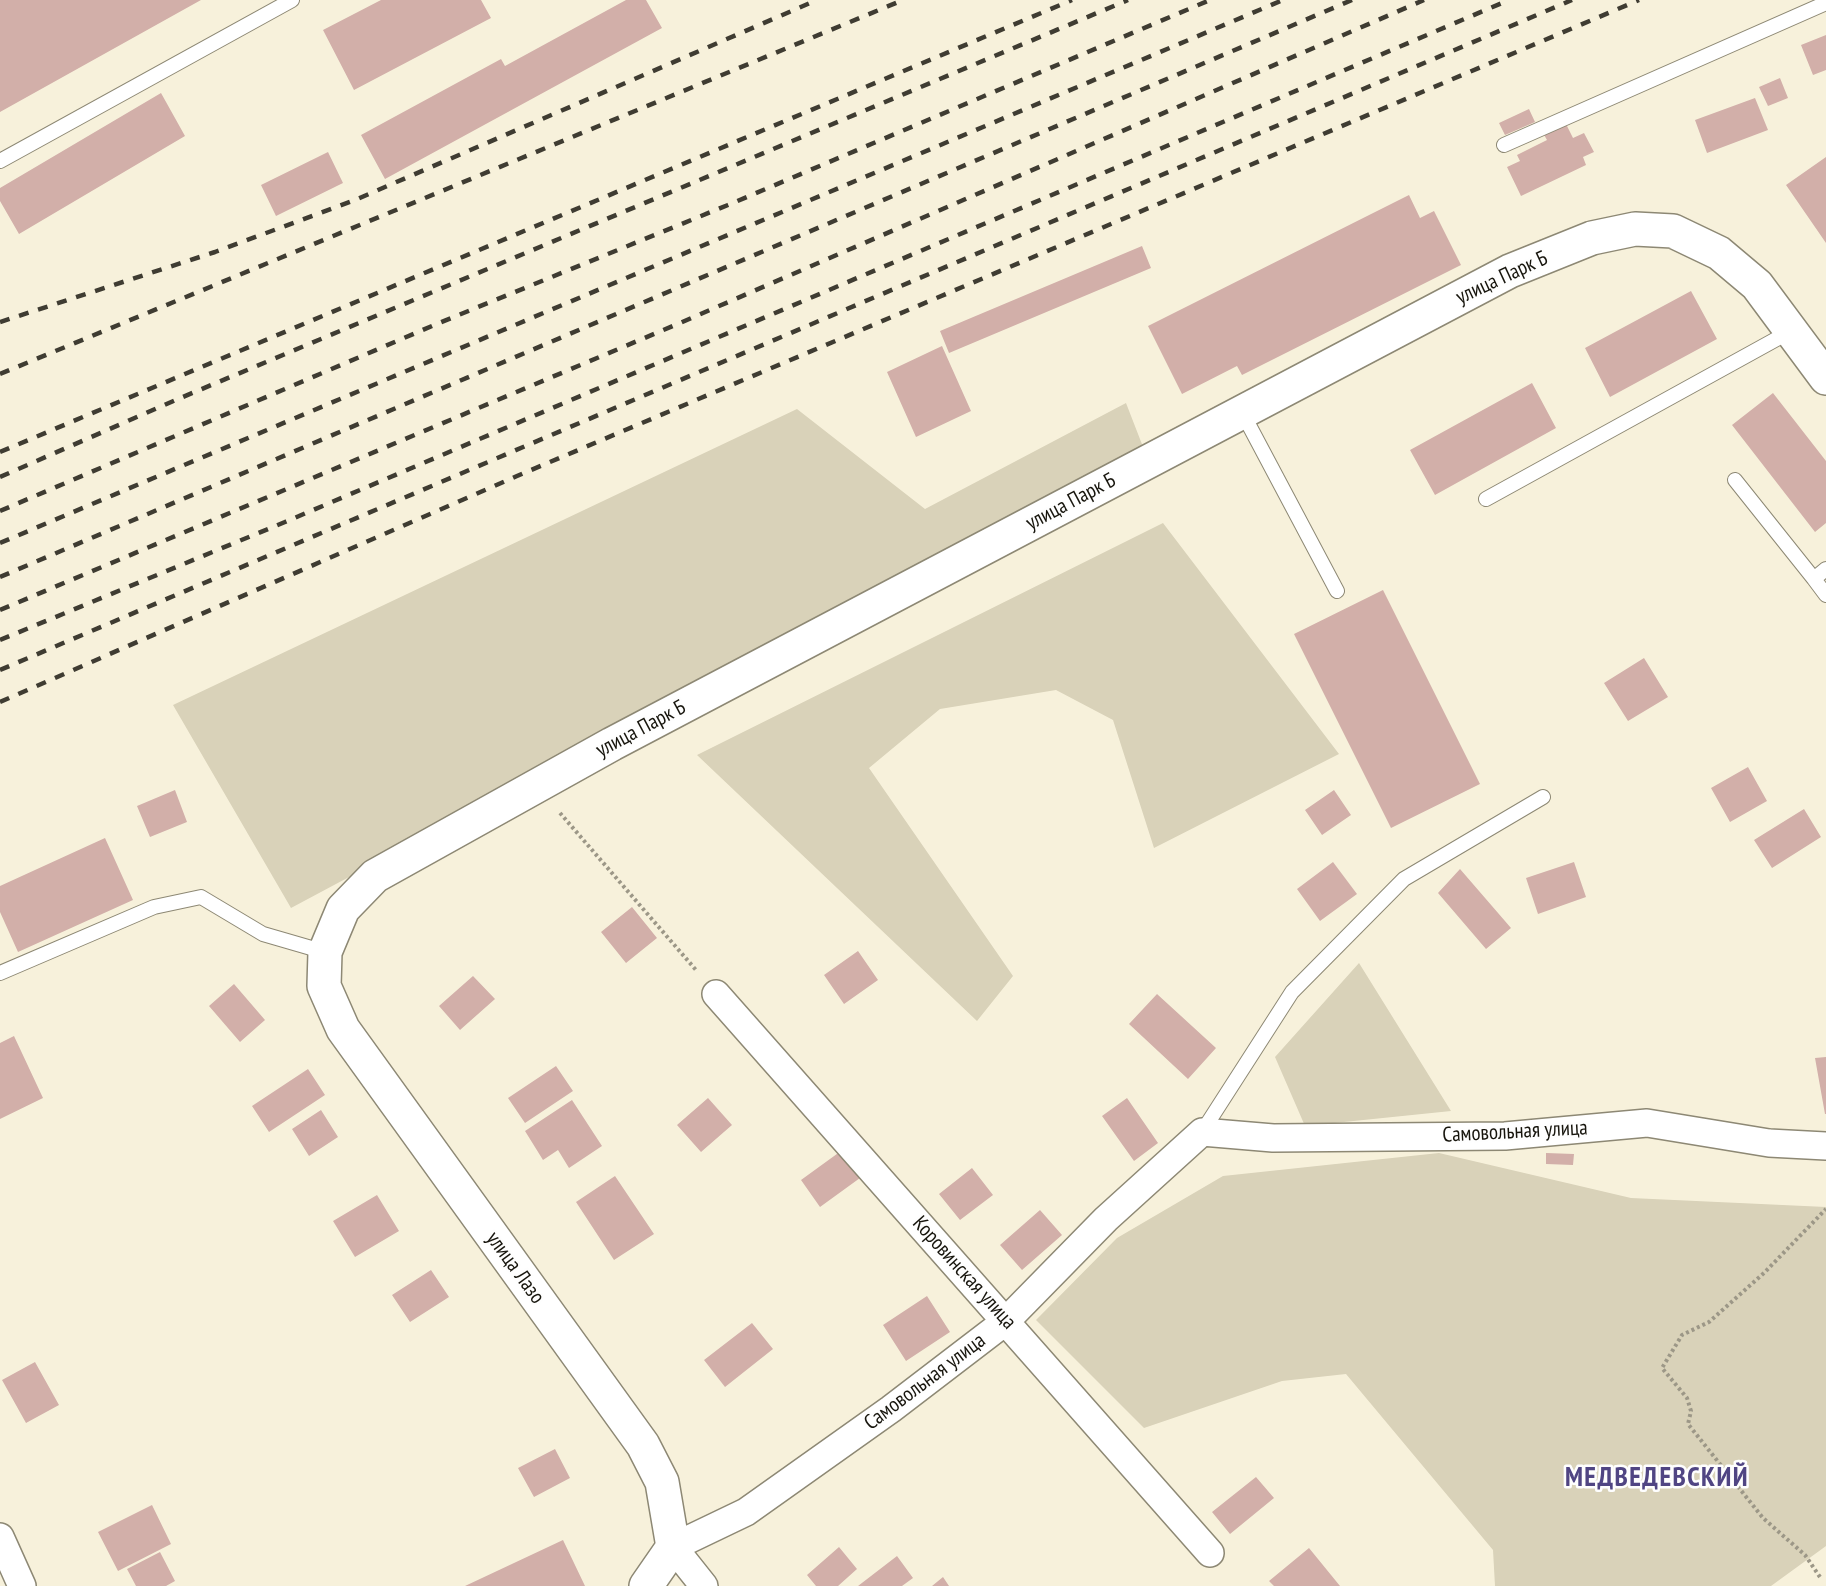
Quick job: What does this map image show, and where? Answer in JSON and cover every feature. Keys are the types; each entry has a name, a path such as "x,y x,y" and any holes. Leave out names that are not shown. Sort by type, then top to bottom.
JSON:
{"street":[{"name":"улица Парк Б","path":"325,952 343,909 375,876 536,786 1510,271 1592,238 1635,229 1673,231 1719,253 1757,285 1826,378"},
{"name":"улица Лазо","path":"325,952 324,986 343,1029 643,1445 662,1482 673,1546 704,1586"},
{"name":"Коровинская улица","path":"716,994 1210,1553"},
{"name":"Самовольная улица","path":"673,1546 746,1512 891,1408 1006,1321 1106,1219 1202,1132 1273,1138 1505,1136 1647,1123 1769,1143 1826,1146"},
{"path":"0,1537 21,1586"},
{"path":"646,1586 673,1546"}],"lane":[{"path":"0,161 292,0"},
{"path":"1504,146 1826,3"},
{"path":"1486,499 1791,331"},
{"path":"1242,412 1337,591"},
{"path":"1735,480 1826,595"},
{"path":"1814,579 1826,569"},
{"name":"Самовольная улица","path":"1202,1132 1292,992 1404,879 1543,797"},
{"path":"0,973 154,907 201,897 263,934 325,952"}],"path":[{"path":"536,786 716,994"},
{"path":"1820,1577 1805,1555 1763,1518 1688,1424 1691,1411 1688,1398 1662,1368 1682,1335 1717,1315 1764,1273 1826,1209"}],"shaded area":[{"path":"1126,403 1145,452 291,908 173,705 797,409 925,509"},
{"path":"1163,523 1339,754 1154,848 1113,720 1056,690 940,709 869,768 1013,976 977,1021 697,755"},
{"path":"1359,963 1451,1111 1305,1126 1275,1057"},
{"path":"1439,1153 1631,1198 1826,1207 1826,1546 1771,1586 1495,1586 1493,1550 1346,1374 1282,1381 1144,1428 1036,1320 1117,1238 1223,1176"}],"building":[{"path":"0,0 201,0 0,112"},
{"path":"381,0 481,0 491,18 354,90 323,30"},
{"path":"626,0 646,0 662,28 385,179 361,135 501,59 505,66"},
{"path":"1826,35 1826,70 1813,75 1801,45"},
{"path":"1780,78 1788,98 1768,106 1759,87"},
{"path":"161,93 185,136 19,234 0,201 0,188"},
{"path":"1755,98 1768,130 1707,153 1695,120"},
{"path":"1529,109 1535,122 1505,135 1499,123"},
{"path":"1565,122 1573,138 1584,133 1594,152 1583,157 1586,165 1521,196 1507,167 1520,161 1517,155 1547,140 1543,133"},
{"path":"328,152 343,183 276,216 261,185"},
{"path":"1826,157 1826,243 1786,185"},
{"path":"1409,195 1420,218 1434,211 1461,265 1242,375 1237,366 1182,394 1148,326"},
{"path":"1142,246 1151,268 949,353 940,331"},
{"path":"1691,291 1717,339 1610,397 1585,348"},
{"path":"942,346 971,411 916,437 887,372"},
{"path":"1532,383 1556,428 1435,495 1410,450"},
{"path":"1773,393 1826,461 1826,523 1815,532 1732,425"},
{"path":"1383,590 1480,784 1391,828 1294,634"},
{"path":"1644,658 1668,697 1628,721 1604,683"},
{"path":"1748,767 1767,801 1730,822 1711,788"},
{"path":"175,790 187,822 150,837 137,806"},
{"path":"1334,790 1351,815 1322,835 1305,810"},
{"path":"1804,809 1821,837 1772,868 1754,840"},
{"path":"105,838 133,900 18,952 0,912 0,886"},
{"path":"1333,862 1357,894 1320,921 1297,889"},
{"path":"1574,862 1586,897 1538,914 1526,878"},
{"path":"1460,869 1511,928 1486,949 1438,893"},
{"path":"632,907 657,938 626,963 601,932"},
{"path":"858,951 878,980 844,1004 824,975"},
{"path":"473,976 495,999 460,1030 439,1006"},
{"path":"234,984 265,1020 240,1042 209,1006"},
{"path":"1157,994 1216,1048 1188,1079 1129,1024"},
{"path":"14,1036 43,1098 0,1119 0,1043"},
{"path":"1826,1057 1826,1114 1825,1114 1815,1058"},
{"path":"556,1066 573,1091 525,1123 508,1098"},
{"path":"308,1069 325,1095 269,1132 252,1106"},
{"path":"708,1098 732,1125 701,1152 677,1125"},
{"path":"1127,1098 1158,1143 1134,1161 1102,1116"},
{"path":"572,1100 602,1146 569,1168 558,1150 543,1160 525,1131"},
{"path":"321,1110 338,1137 309,1156 292,1129"},
{"path":"841,1151 860,1178 820,1207 801,1180"},
{"path":"1546,1153 1574,1154 1573,1165 1546,1164"},
{"path":"972,1168 993,1195 960,1220 939,1194"},
{"path":"615,1176 654,1234 614,1260 576,1202"},
{"path":"377,1195 399,1231 355,1257 333,1221"},
{"path":"1040,1210 1062,1235 1022,1270 1000,1245"},
{"path":"431,1270 449,1297 410,1322 392,1295"},
{"path":"927,1296 950,1332 906,1361 883,1325"},
{"path":"752,1323 773,1349 725,1387 704,1360"},
{"path":"35,1362 59,1405 26,1423 2,1380"},
{"path":"555,1449 570,1478 534,1497 518,1468"},
{"path":"1256,1477 1274,1498 1230,1534 1212,1512"},
{"path":"152,1505 171,1544 118,1571 98,1532"},
{"path":"563,1540 585,1586 465,1586"},
{"path":"839,1547 857,1569 838,1586 816,1586 807,1575"},
{"path":"1309,1548 1340,1586 1274,1586 1269,1581"},
{"path":"160,1552 175,1581 166,1586 136,1586 127,1569"},
{"path":"897,1556 913,1578 902,1586 858,1586"},
{"path":"943,1577 949,1586 932,1586"}],"railway":[{"path":"0,322 215,252 355,200 817,0"},
{"path":"0,374 903,0"},
{"path":"0,452 1072,0"},
{"path":"0,477 178,399 1128,0"},
{"path":"0,511 439,323 728,205 1210,0"},
{"path":"0,543 1283,0"},
{"path":"0,577 1352,0"},
{"path":"0,610 680,323 1424,0"},
{"path":"0,640 285,522 1509,0"},
{"path":"0,670 1572,0"},
{"path":"0,702 517,476 1639,0"}],"district":[{"name":"МЕДВЕДЕВСКИЙ","path":"1657,1478"}]}
